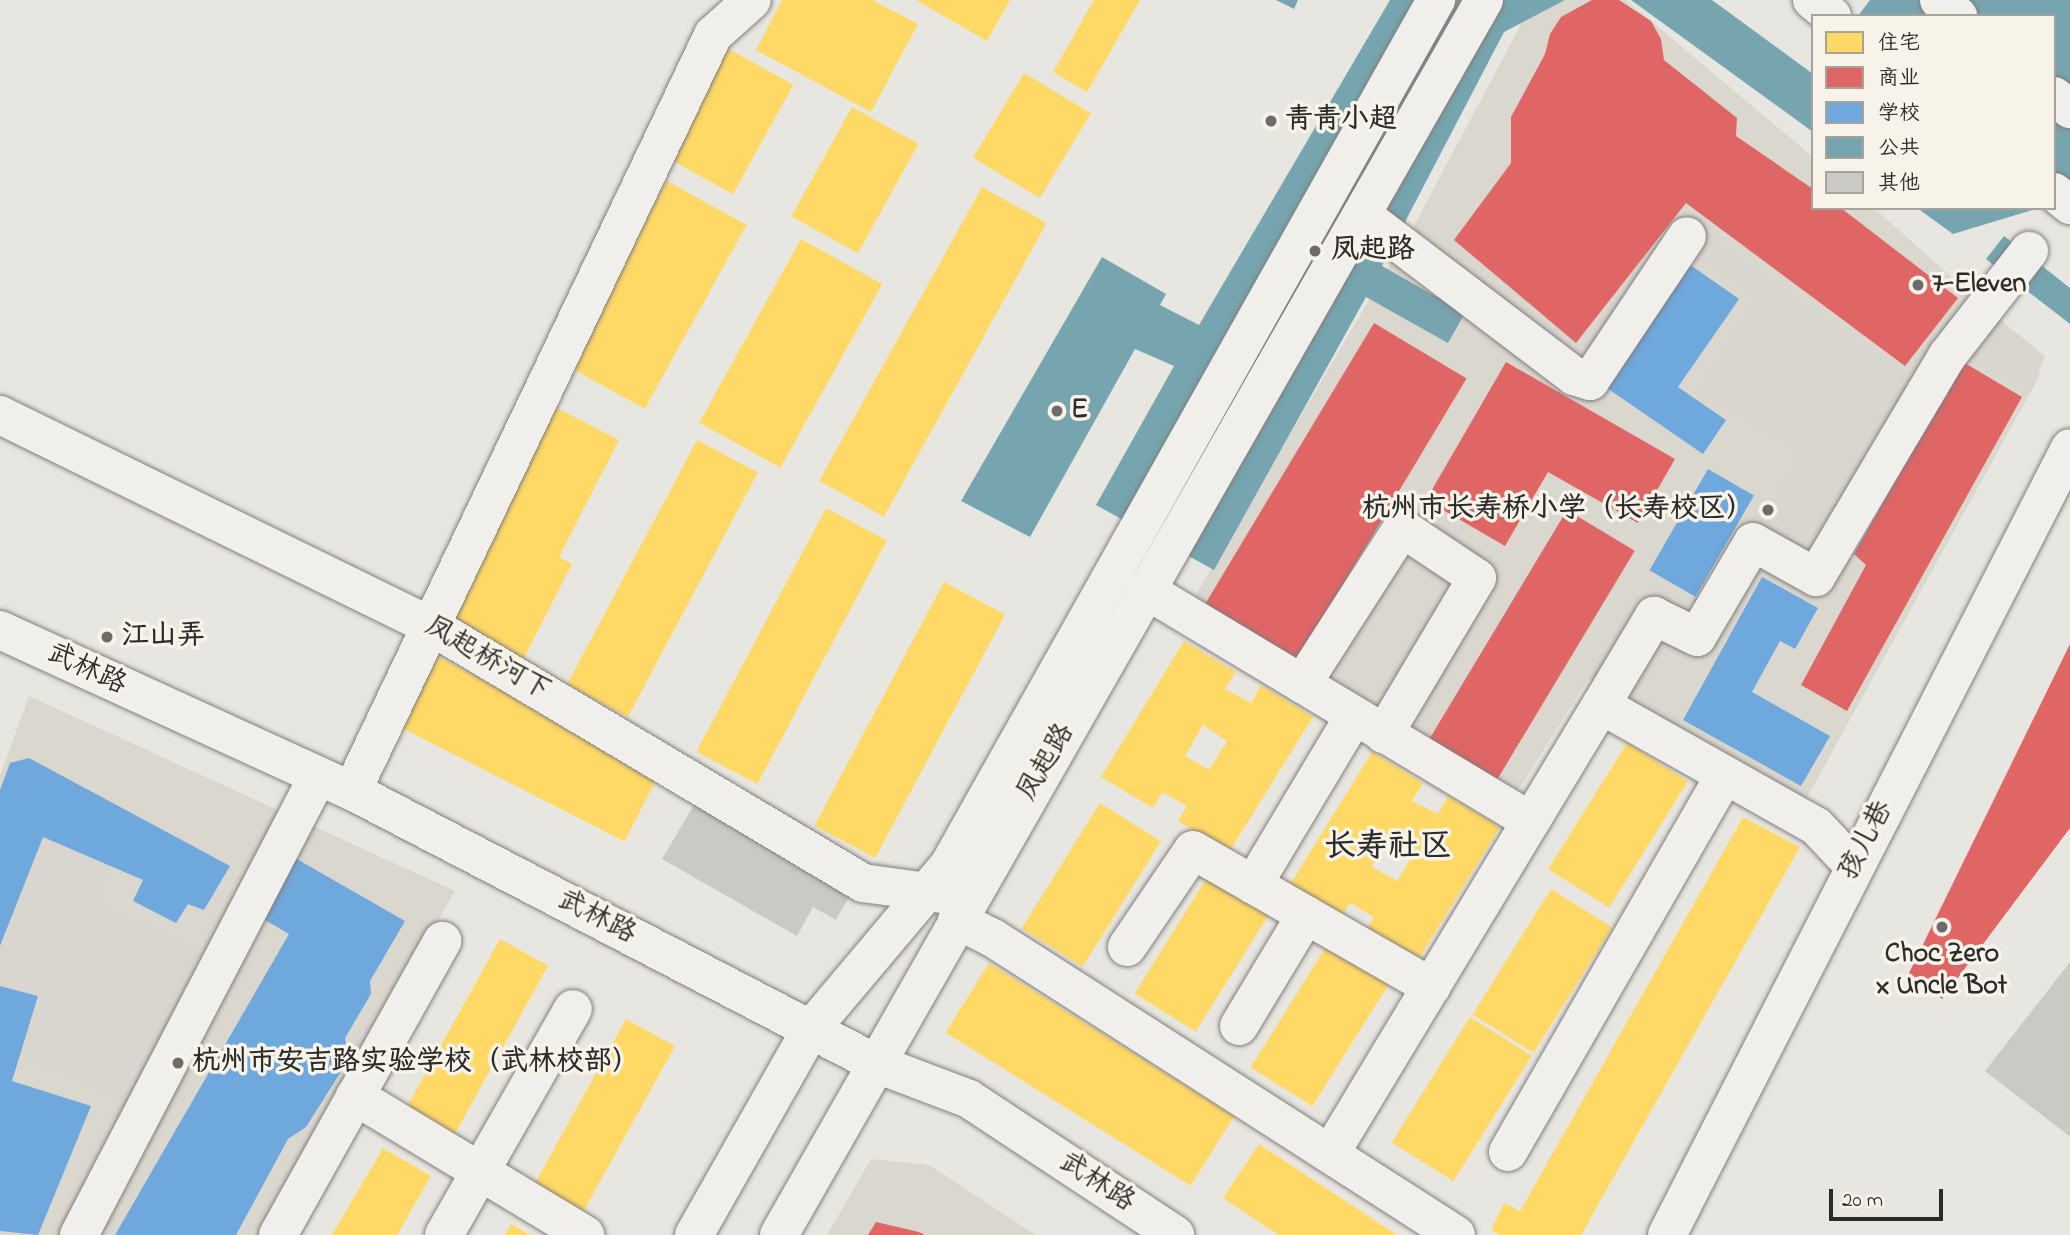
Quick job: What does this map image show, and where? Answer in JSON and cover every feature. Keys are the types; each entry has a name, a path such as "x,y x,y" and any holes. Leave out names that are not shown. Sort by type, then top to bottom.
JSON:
{"main road":[{"path":"352,792 713,36 752,0"},
{"path":"694,1235 811,1029 949,865 1436,0"},
{"name":"凤起路","path":"779,1235 1484,0"},
{"path":"1812,0 1830,14"},
{"path":"1939,0 1956,14"},
{"path":"2056,98 2070,109"},
{"path":"2056,194 2070,205"},
{"path":"1362,215 1574,376 1590,381 1687,236"},
{"path":"1330,1154 1654,616 1697,637 1753,542 1816,577 1948,355 2029,251"},
{"name":"凤起桥河下","path":"0,415 431,626 863,883 927,892 963,909 993,938 1456,1235"},
{"name":"孩儿巷","path":"1667,1235 2070,448"},
{"path":"1253,885 1477,578 1402,528 1302,684"},
{"path":"1146,590 1531,821"},
{"name":"武林路","path":"1,635 352,792 877,1064 969,1099 1175,1235"},
{"path":"1601,705 1816,826 1854,866"},
{"path":"1508,1152 1725,775"},
{"path":"79,1235 318,776"},
{"path":"1127,947 1193,850 1431,987"},
{"path":"1239,1026 1306,915"},
{"path":"278,1235 442,941"},
{"path":"444,1235 573,1009"},
{"path":"355,1096 585,1235"}],"shaded area":[{"path":"1534,0 1626,0 1811,155 1811,210 1876,210 1993,314 1973,341 2040,375 1804,803 1588,679 1512,800 1190,605 1396,254 1589,394 1701,224 1690,218 1585,365 1409,235"},
{"path":"1705,231 1917,381 1806,561 1754,528 1799,455 1697,391 1754,299 1693,255"},
{"path":"1993,314 2045,356 2031,392 1962,352"},
{"name":"杭州市安吉路实验学校（武林校部）","path":"29,696 455,891 258,1235 0,1235 0,776"},
{"path":"43,837 109,865 99,904 203,948 127,1103 19,1057 38,996 0,986 0,948"},
{"path":"871,1159 929,1165 1036,1235 827,1235"}],"building: 住宅":[{"path":"782,0 872,0 918,24 871,112 756,50"},
{"path":"916,0 1010,0 987,41"},
{"path":"1094,0 1140,0 1087,92 1053,72"},
{"path":"727,48 793,85 733,194 666,157"},
{"path":"1024,73 1091,113 1040,198 973,158"},
{"path":"852,107 918,144 858,253 791,216"},
{"path":"667,181 747,225 645,409 565,365"},
{"path":"982,187 1047,223 884,517 819,481"},
{"path":"801,239 882,284 781,468 699,423"},
{"path":"555,407 619,440 559,557 572,564 521,664 443,624"},
{"path":"697,440 758,472 628,717 567,685"},
{"path":"826,508 887,540 757,784 696,752"},
{"path":"944,582 1005,614 875,858 814,826"},
{"path":"1184,641 1236,672 1225,689 1251,703 1261,685 1313,717 1229,852 1178,821 1187,806 1162,792 1153,808 1101,777","holes":["1203,725 1227,741 1209,770 1185,756"]},
{"path":"431,653 661,770 625,841 395,724"},
{"path":"1627,743 1688,781 1609,908 1548,869"},
{"path":"1372,752 1423,783 1412,801 1438,814 1448,796 1500,827 1416,963 1365,932 1374,917 1350,903 1339,918 1288,888","holes":["1390,836 1415,852 1397,881 1372,867"]},
{"path":"1100,803 1161,841 1083,967 1022,929"},
{"path":"1743,817 1800,847 1581,1235 1500,1235 1491,1230 1504,1203 1520,1211"},
{"path":"1213,868 1274,906 1196,1032 1135,994"},
{"path":"1551,889 1612,927 1534,1053 1473,1015"},
{"path":"500,939 548,966 454,1135 406,1109"},
{"path":"1329,942 1391,981 1312,1106 1251,1068"},
{"path":"989,963 1234,1116 1191,1186 946,1033"},
{"path":"1470,1017 1532,1056 1453,1181 1392,1143"},
{"path":"626,1019 675,1046 581,1216 532,1189"},
{"path":"1259,1144 1397,1235 1279,1235 1223,1198"},
{"path":"383,1148 431,1176 397,1235 332,1235"},
{"path":"511,1224 530,1235 505,1235"}],"building: 商业":[{"path":"1592,0 1619,0 1651,21 1661,39 1664,60 1737,118 1736,136 1811,188 1811,210 1844,210 1958,298 1905,366 1686,203 1576,343 1454,240 1511,163 1511,117 1545,54 1550,34 1561,17"},
{"path":"1374,323 1467,379 1297,661 1205,605"},
{"path":"1506,362 1675,459 1638,523 1548,472 1505,546 1426,500"},
{"path":"1963,362 2022,397 1847,711 1801,685 1866,565 1854,554"},
{"path":"1567,510 1635,551 1495,783 1427,742"},
{"path":"2070,644 2070,828 1942,999 1909,973"},
{"path":"876,1222 919,1232 925,1235 868,1235"}],"building: 学校":[{"path":"1689,264 1739,299 1678,387 1726,420 1703,454 1604,386"},
{"path":"1708,469 1754,496 1695,597 1650,570"},
{"path":"1762,577 1818,608 1795,649 1780,641 1752,692 1830,736 1801,786 1683,720"},
{"path":"29,758 230,866 204,910 188,904 176,923 133,901 143,880 43,837 0,946 0,790 10,763"},
{"path":"295,858 405,921 370,981 371,994 345,1038 349,1059 306,1127 288,1139 236,1235 115,1235 289,934 260,917"},
{"path":"0,986 38,996 12,1081 91,1106 38,1235 0,1231"}],"building: 公共":[{"path":"1276,0 1298,0 1294,9"},
{"name":"凤起路","path":"1390,0 1565,0 1504,32 1382,266 1465,313 1448,343 1366,297 1214,570 1096,505 1174,366 1135,349 1030,537 961,501 1102,257 1166,294 1160,305 1199,325"},
{"path":"1631,0 1712,0 1811,73 1811,131"},
{"path":"1870,0 2070,0 2070,213 2056,204 2056,14 1860,14"},
{"path":"1920,210 2033,210 1953,234"},
{"path":"2004,236 2070,288 2070,324 1986,259"}],"building: 其他":[{"path":"701,793 857,883 836,920 813,907 797,936 662,859"},
{"path":"2070,962 2070,1135 2069,1136 1985,1071"}],"place":[{"name":"青青小超","path":"1271,121"},
{"name":"凤起路","path":"1315,251"},
{"name":"7-Eleven","path":"1918,285"},
{"name":"E","path":"1057,411"},
{"name":"杭州市长寿桥小学（长寿校区）","path":"1768,510"},
{"name":"江山弄","path":"107,637"},
{"name":"Choc Zero x Uncle Bot","path":"1942,927"},
{"name":"杭州市安吉路实验学校（武林校部）","path":"178,1063"}],"district":[{"name":"长寿社区","path":"1388,848"}]}
